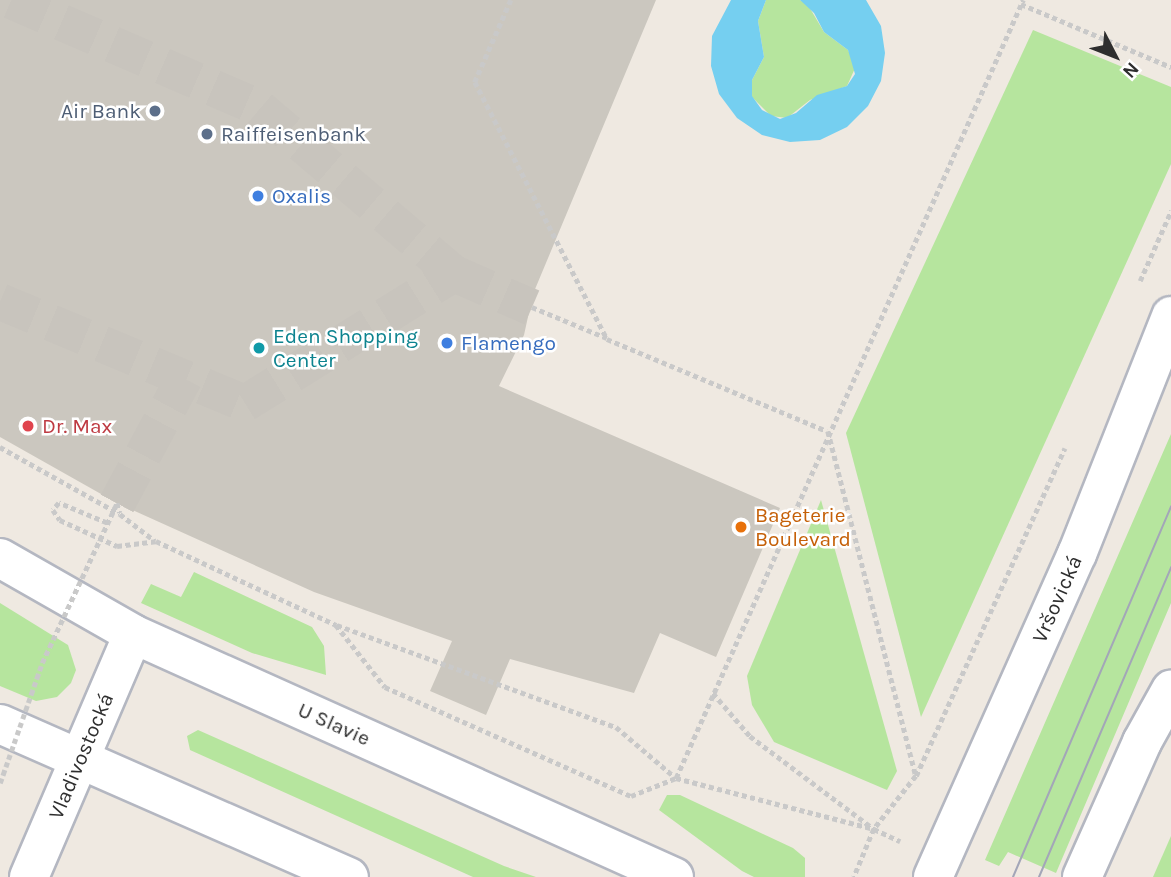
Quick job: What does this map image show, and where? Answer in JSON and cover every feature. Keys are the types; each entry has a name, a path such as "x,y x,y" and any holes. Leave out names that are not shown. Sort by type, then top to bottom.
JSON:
{"main road":[{"name":"Vršovická","path":"933,877 1077,554 1171,316"},
{"name":"U Slavie","path":"0,558 133,634 674,877"},
{"name":"Vladivostocká","path":"29,877 133,634"},
{"path":"1083,877 1142,742 1171,690"},
{"path":"0,724 349,877"}],"path":[{"path":"510,0 475,82 607,338"},
{"path":"336,625 385,687 631,796 676,778 827,430 1022,2 1171,67"},
{"path":"1137,287 1171,211"},
{"path":"532,307 827,430"},
{"path":"827,430 916,776"},
{"path":"854,877 874,829 916,776 1070,437"},
{"path":"0,447 120,514 156,541 336,625 616,727 676,778 874,829"},
{"path":"107,523 59,503 53,510 60,520 117,546 156,541"},
{"path":"0,783 42,663 117,503 120,514"},
{"path":"713,693 750,736 874,829 907,845"}],"green space":[{"path":"766,0 800,0 808,5 824,32 848,50 856,66 847,86 810,100 787,118 771,116 752,97 752,80 764,57 758,21"},
{"path":"1033,30 1171,87 1171,164 921,717 846,433"},
{"path":"1171,434 1171,603 1056,873 1008,852 999,866 985,860"},
{"path":"821,500 897,771 887,790 774,742 752,705 747,676"},
{"path":"194,572 312,627 324,646 326,675 252,653 141,603 151,584 181,597"},
{"path":"0,603 68,645 76,670 71,683 57,697 36,701 0,686"},
{"path":"198,730 504,866 536,877 473,877 190,750 187,736"},
{"path":"667,795 680,795 793,848 805,858 805,877 754,877 742,871 659,810"},
{"path":"1171,836 1171,877 1153,877"}],"water":[{"path":"731,0 766,0 758,21 764,57 752,80 752,96 762,110 780,119 796,113 817,95 847,86 855,74 848,50 824,32 814,13 800,0 866,0 881,26 885,53 881,81 868,106 847,127 820,140 790,142 762,135 737,118 719,94 711,66 712,36"}],"building":[{"name":"Eden Shopping Center","path":"0,0 656,0 533,294 524,335 499,386 780,508 716,657 660,633 634,693 510,659 486,715 430,691 452,641 314,592 117,503 0,437"}],"tunnel":[{"path":"11,0 260,108 454,273 532,307"},
{"path":"0,301 245,403 454,273"},
{"path":"117,503 184,378"}],"tram line":[{"path":"1013,877 1171,506"},
{"path":"1039,877 1171,567"}],"place":[{"name":"Air Bank","path":"155,111"},
{"name":"Raiffeisenbank","path":"207,134"},
{"name":"Oxalis","path":"258,196"},
{"name":"Flamengo","path":"447,343"},
{"name":"Eden Shopping Center","path":"259,348"},
{"name":"Dr. Max","path":"28,426"},
{"name":"Bageterie Boulevard","path":"741,527"}]}
